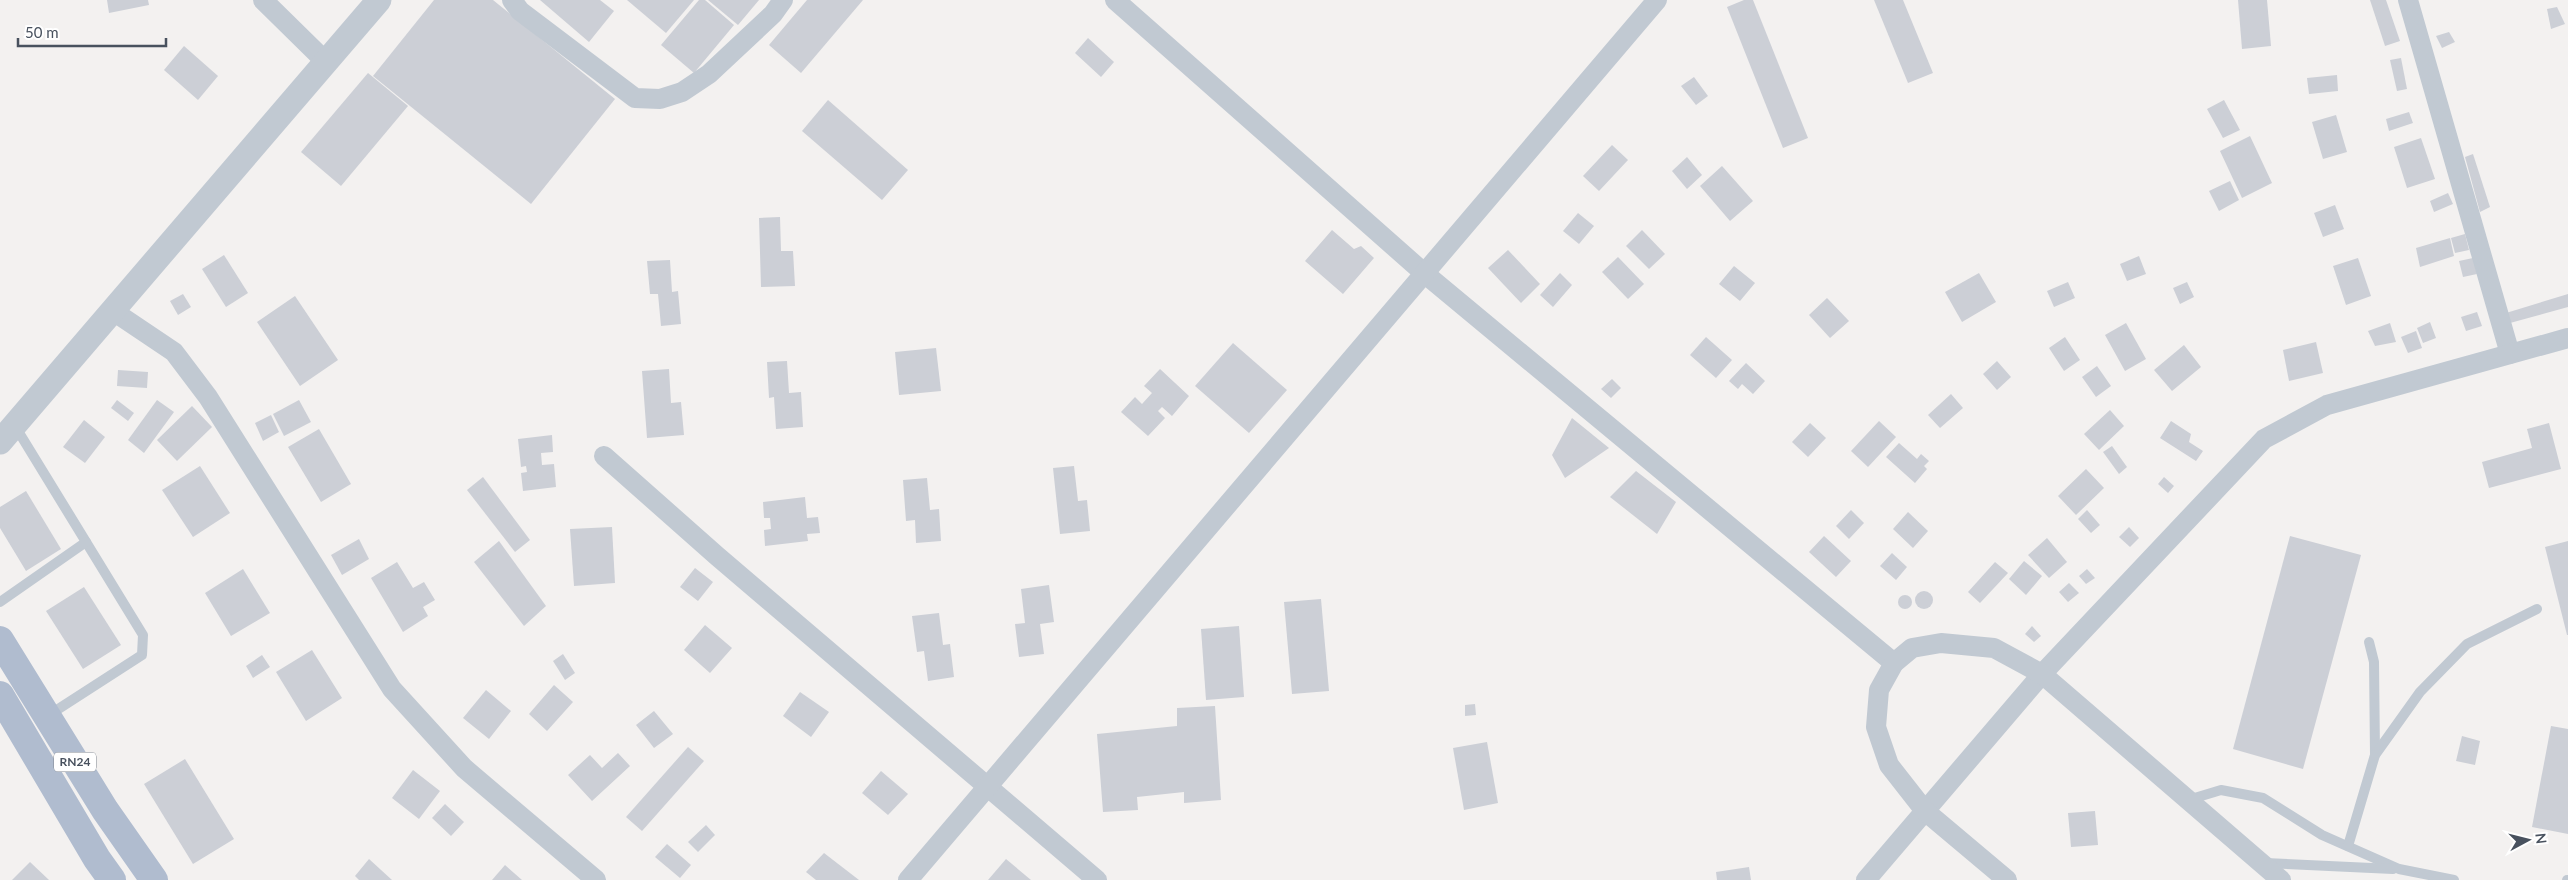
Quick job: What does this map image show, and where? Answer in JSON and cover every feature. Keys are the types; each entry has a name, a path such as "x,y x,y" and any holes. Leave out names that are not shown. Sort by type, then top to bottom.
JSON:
{"main road":[{"name":"RN24","path":"0,640 105,810 154,880"},
{"name":"RN24","path":"0,695 97,859 112,880"}],"street":[{"path":"263,0 326,62"},
{"path":"7,434 379,0"},
{"path":"512,0 520,11 635,98 660,99 682,92 709,74 773,14 783,0"},
{"path":"1115,0 1424,273 1894,663"},
{"path":"908,880 1657,0"},
{"path":"2408,0 2510,354"},
{"path":"113,311 174,352 208,397 392,688 464,768 596,880"},
{"path":"1866,880 2042,674 2264,439 2327,406 2568,338"},
{"path":"604,456 1097,880"},
{"path":"2006,880 1925,810 1889,764 1876,727 1879,690 1894,663 1912,648 1941,643 1994,648 2042,674 2281,880"}],"lane":[{"path":"7,434 86,542 143,636 142,655 46,716"},
{"path":"0,602 86,542"},
{"path":"2375,755 2420,692 2467,644 2536,609"},
{"path":"2348,846 2375,755 2374,662 2369,642"},
{"path":"2188,800 2221,790 2263,798 2322,834 2399,869"},
{"path":"2262,863 2399,869 2454,880"}],"building":[{"path":"107,0 148,0 149,5 109,13"},
{"path":"434,0 493,0 615,99 531,204 373,76"},
{"path":"540,0 600,0 614,11 589,42"},
{"path":"627,0 694,0 666,33"},
{"path":"699,0 705,0 734,25 694,73 661,45"},
{"path":"708,0 759,0 738,25"},
{"path":"807,0 863,0 801,73 769,45"},
{"path":"1744,0 1753,0 1808,138 1783,148 1727,7"},
{"path":"1874,0 1903,0 1933,73 1908,83"},
{"path":"2238,0 2267,0 2271,46 2242,49"},
{"path":"2370,0 2386,0 2400,41 2385,46"},
{"path":"2557,7 2565,24 2551,29 2547,9"},
{"path":"2449,32 2455,42 2442,48 2436,36"},
{"path":"1088,38 1114,62 1101,77 1075,53"},
{"path":"184,46 218,76 198,100 164,70"},
{"path":"2401,58 2407,89 2397,91 2390,60"},
{"path":"368,73 408,106 341,186 301,152"},
{"path":"2337,75 2338,91 2309,94 2307,78"},
{"path":"1694,77 1708,96 1696,105 1681,86"},
{"path":"828,100 908,170 882,200 802,131"},
{"path":"2224,100 2240,130 2223,138 2207,109"},
{"path":"2409,112 2413,123 2389,131 2386,119"},
{"path":"2336,115 2347,152 2323,159 2312,122"},
{"path":"2250,136 2272,183 2242,198 2220,151"},
{"path":"2421,138 2435,179 2407,188 2394,147"},
{"path":"1612,145 1628,160 1599,191 1583,176"},
{"path":"2473,154 2490,207 2480,212 2465,157"},
{"path":"1687,157 1702,175 1687,189 1672,171"},
{"path":"1722,166 1753,201 1730,221 1700,186"},
{"path":"2230,181 2239,200 2219,211 2209,191"},
{"path":"2448,193 2453,204 2434,212 2430,201"},
{"path":"2335,205 2344,229 2323,237 2314,213"},
{"path":"1578,213 1594,226 1579,244 1563,231"},
{"path":"780,217 781,251 793,251 795,286 761,287 759,218"},
{"path":"1332,230 1354,249 1361,246 1374,258 1343,294 1305,261"},
{"path":"1642,230 1665,254 1649,269 1626,246"},
{"path":"2465,234 2469,250 2455,253 2451,238"},
{"path":"2450,238 2454,256 2420,267 2416,248"},
{"path":"1508,250 1540,284 1521,303 1488,268"},
{"path":"224,255 248,293 226,307 202,269"},
{"path":"2139,256 2146,274 2127,281 2120,264"},
{"path":"1618,257 1644,284 1628,299 1602,272"},
{"path":"2358,258 2371,296 2346,305 2333,266"},
{"path":"2473,258 2477,274 2463,277 2459,261"},
{"path":"670,260 672,292 678,291 681,324 661,326 658,294 650,294 647,261"},
{"path":"1734,266 1755,283 1740,301 1719,284"},
{"path":"1560,273 1572,285 1553,307 1540,295"},
{"path":"1979,273 1996,302 1962,322 1945,292"},
{"path":"2068,282 2075,298 2054,307 2047,291"},
{"path":"2187,282 2194,297 2180,304 2173,288"},
{"path":"183,294 191,307 178,315 170,301"},
{"path":"2568,294 2568,307 2510,323 2506,313"},
{"path":"295,296 338,360 300,386 257,322"},
{"path":"1827,298 1849,321 1830,338 1809,315"},
{"path":"2477,312 2482,326 2466,331 2461,317"},
{"path":"2430,322 2436,338 2423,343 2417,328"},
{"path":"2126,323 2146,359 2125,371 2105,335"},
{"path":"2390,323 2396,342 2375,346 2368,331"},
{"path":"2416,331 2422,348 2408,353 2401,337"},
{"path":"1706,337 1732,360 1716,378 1690,355"},
{"path":"2065,337 2080,360 2064,371 2049,348"},
{"path":"2316,342 2323,373 2289,381 2283,350"},
{"path":"1233,343 1287,390 1249,433 1195,386"},
{"path":"2184,345 2201,367 2172,391 2154,370"},
{"path":"936,348 941,391 899,395 895,352"},
{"path":"787,361 789,393 801,392 803,427 776,429 774,397 769,398 767,362"},
{"path":"1997,361 2011,377 1997,390 1983,374"},
{"path":"1746,363 1765,381 1753,394 1742,384 1738,389 1729,381"},
{"path":"2097,366 2111,386 2096,397 2082,377"},
{"path":"669,369 671,403 681,402 684,435 647,438 642,371"},
{"path":"1160,369 1189,396 1172,416 1162,407 1158,411 1165,418 1148,436 1121,412 1135,397 1142,404 1152,393 1144,386"},
{"path":"118,370 148,372 147,388 117,386"},
{"path":"1612,379 1621,388 1611,398 1601,389"},
{"path":"1951,394 1963,408 1940,428 1928,415"},
{"path":"117,400 134,413 128,421 111,408"},
{"path":"157,400 174,412 144,453 128,440"},
{"path":"299,400 311,422 284,436 273,414"},
{"path":"192,406 212,427 177,461 157,440"},
{"path":"2110,410 2124,426 2099,450 2084,434"},
{"path":"271,415 279,432 263,441 255,423"},
{"path":"1572,418 1609,448 1565,478 1552,455"},
{"path":"84,420 105,437 85,463 63,447"},
{"path":"1879,421 1896,437 1868,467 1851,451"},
{"path":"2171,421 2191,434 2189,442 2203,451 2196,461 2160,438"},
{"path":"1810,423 1826,438 1808,457 1792,442"},
{"path":"2549,423 2561,469 2489,488 2482,462 2532,448 2527,429"},
{"path":"319,429 351,484 321,502 288,447"},
{"path":"552,435 553,452 541,453 542,465 554,464 556,487 523,491 521,473 527,472 526,466 521,467 518,439"},
{"path":"1899,443 1917,459 1921,454 1929,461 1924,466 1927,469 1915,483 1886,457"},
{"path":"2112,446 2127,467 2119,474 2103,452"},
{"path":"200,466 230,513 193,537 162,490"},
{"path":"1074,466 1078,501 1087,500 1090,531 1060,534 1053,468"},
{"path":"2086,469 2104,488 2076,515 2058,496"},
{"path":"1636,471 1676,502 1657,534 1610,497"},
{"path":"483,477 530,540 515,552 467,490"},
{"path":"2164,477 2174,486 2168,493 2158,484"},
{"path":"927,478 930,510 939,509 941,541 916,543 915,520 906,521 903,480"},
{"path":"26,491 61,549 26,571 0,528 0,507"},
{"path":"805,497 807,518 818,517 820,533 807,534 808,541 765,546 764,530 771,529 770,518 764,518 763,502"},
{"path":"1851,510 1864,523 1849,539 1836,526"},
{"path":"2087,510 2100,525 2091,533 2078,519"},
{"path":"1908,512 1928,531 1913,548 1893,529"},
{"path":"612,527 615,583 574,586 570,529"},
{"path":"2129,527 2139,538 2130,547 2119,537"},
{"path":"1824,536 1851,561 1836,577 1809,552"},
{"path":"2290,536 2361,555 2303,769 2233,749"},
{"path":"2047,538 2067,562 2049,578 2028,555"},
{"path":"359,539 369,559 342,575 331,555"},
{"path":"499,541 546,606 524,626 474,562"},
{"path":"2568,541 2568,635 2567,635 2545,547"},
{"path":"1892,553 1907,567 1896,580 1880,566"},
{"path":"2024,561 2042,576 2026,595 2009,579"},
{"path":"397,562 413,588 424,582 435,600 423,607 428,616 403,632 371,578"},
{"path":"1995,562 2008,573 1980,603 1968,592"},
{"path":"695,568 713,582 698,601 680,587"},
{"path":"243,569 270,613 231,636 205,593"},
{"path":"2087,569 2095,578 2086,584 2079,576"},
{"path":"2069,583 2079,593 2068,602 2059,592"},
{"path":"1049,585 1054,622 1040,624 1044,654 1019,657 1015,624 1025,623 1021,589"},
{"path":"84,587 121,645 83,669 46,611"},
{"path":"1924,591 1932,596 1933,600 1928,608 1924,609 1916,604 1915,600 1920,592"},
{"path":"1902,595 1908,595 1912,602 1908,609 1902,609 1898,605 1898,599"},
{"path":"1321,599 1329,691 1292,694 1284,602"},
{"path":"939,613 943,645 950,644 954,677 928,681 924,651 917,652 912,616"},
{"path":"705,625 732,648 710,673 684,650"},
{"path":"1239,626 1244,697 1206,700 1201,629"},
{"path":"2032,626 2041,636 2034,642 2025,634"},
{"path":"312,650 342,698 306,721 276,672"},
{"path":"563,654 575,673 565,680 553,661"},
{"path":"262,655 270,667 253,678 246,666"},
{"path":"554,685 573,702 547,731 529,714"},
{"path":"486,690 511,711 489,739 463,718"},
{"path":"800,692 829,712 811,737 783,716"},
{"path":"1475,704 1476,715 1465,716 1465,705"},
{"path":"1215,706 1221,800 1184,803 1184,792 1137,797 1138,810 1103,812 1097,734 1177,726 1177,708"},
{"path":"654,711 673,734 654,748 636,725"},
{"path":"2551,726 2568,729 2568,834 2532,827"},
{"path":"2462,736 2480,741 2475,765 2456,761"},
{"path":"1487,742 1498,803 1464,810 1453,748"},
{"path":"688,747 704,761 642,831 626,817"},
{"path":"618,753 630,766 592,801 568,775 590,755 602,768"},
{"path":"185,759 234,839 193,864 144,784"},
{"path":"413,770 440,791 419,819 392,798"},
{"path":"881,771 908,794 888,815 862,793"},
{"path":"445,804 464,822 451,836 432,818"},
{"path":"2095,811 2098,845 2071,847 2068,813"},
{"path":"706,825 715,835 698,852 688,842"},
{"path":"667,844 691,865 680,878 655,857"},
{"path":"824,853 859,880 816,880 806,872"},
{"path":"369,859 392,880 359,880 355,876"},
{"path":"1006,859 1031,880 988,880"},
{"path":"30,862 49,880 12,880"},
{"path":"505,865 522,880 492,880"},
{"path":"1749,867 1751,880 1717,880 1716,872"}]}
